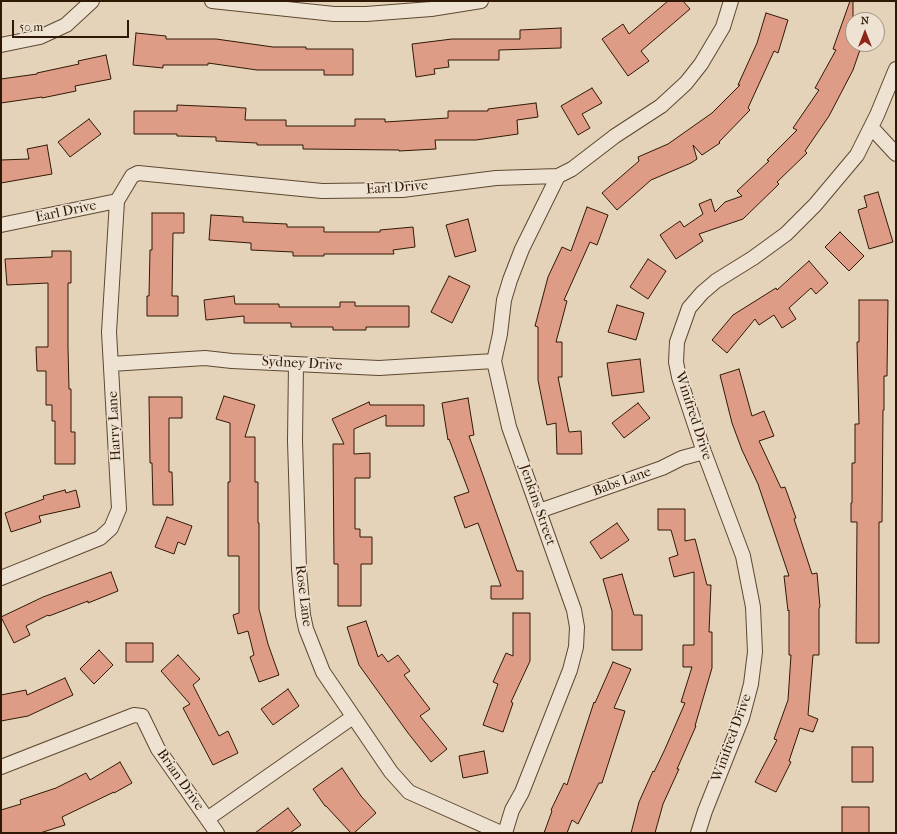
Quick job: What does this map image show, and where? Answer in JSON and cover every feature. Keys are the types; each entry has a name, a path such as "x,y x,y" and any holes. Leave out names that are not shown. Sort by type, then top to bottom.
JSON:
{"street":[{"path":"1,45 40,37 66,25 92,1"},
{"path":"212,1 334,14 366,14 431,9 481,1"},
{"name":"Earl Drive","path":"1,225 117,201 132,176 138,174 322,191 402,190 496,178 558,176 572,169 615,136 661,106 686,83 701,64 723,27 731,1"},
{"name":"Winifred Drive","path":"698,833 705,811 742,718 751,684 755,652 753,607 743,556 704,452 679,377 676,362 677,342 689,308 702,293 716,281 753,258 786,234 815,205 857,155 896,69"},
{"path":"871,127 896,154"},
{"name":"Jenkins Street","path":"505,833 512,810 522,792 570,670 576,647 577,627 574,610 509,427 494,361 500,334 504,300 510,280 522,248 558,176"},
{"name":"Harry Lane","path":"1,578 100,538 112,528 119,509 109,332 117,201"},
{"name":"Sydney Drive","path":"111,364 205,358 232,361 387,368 494,361"},
{"name":"Rose Lane","path":"296,364 298,545 303,615 306,629 323,672 391,772 409,792 501,833"},
{"name":"Babs Lane","path":"539,511 662,468 682,458 704,452"},
{"name":"Brian Drive","path":"1,767 134,715 142,716 158,749 207,819 353,717"},
{"path":"207,819 217,833"}],"building":[{"path":"668,1 683,1 690,9 641,51 649,61 628,76 602,39 623,24 629,34"},
{"path":"850,1 853,1 853,12 846,12"},
{"path":"766,13 788,20 778,53 774,51 748,108 750,110 719,142 720,143 702,155 693,145 697,159 651,180 617,210 602,193 639,161 638,157 668,144 712,113 740,85 738,85 757,43"},
{"path":"845,15 845,52 859,52 853,70 829,116 805,151 807,153 777,182 779,184 743,219 699,234 703,241 676,259 660,235 680,221 684,227 703,214 699,204 711,199 715,212 725,202 742,196 737,191 769,161 767,160 797,130 793,128 819,90 815,88 836,50 833,49"},
{"path":"561,28 561,48 499,50 499,60 448,60 449,67 434,69 435,74 416,77 412,44 452,39 520,39 520,30"},
{"path":"136,33 166,36 166,39 216,39 273,47 353,49 353,75 324,75 324,70 257,70 208,63 208,65 163,65 163,68 133,65"},
{"path":"106,55 111,79 75,86 76,91 42,98 1,103 1,79 37,74 79,64 78,61"},
{"path":"592,88 602,103 582,114 590,128 578,135 561,106"},
{"path":"536,103 538,117 517,120 518,134 476,140 435,140 436,149 399,151 303,149 303,145 257,145 257,143 216,141 216,137 177,136 177,134 134,134 134,111 177,111 177,105 246,108 245,120 286,120 286,126 355,126 355,119 385,119 385,122 448,118 448,111 488,111 488,109"},
{"path":"89,119 101,134 70,157 58,142"},
{"path":"47,145 52,174 1,183 1,160 29,159 27,149"},
{"path":"878,192 893,242 869,249 858,210 867,207 864,196"},
{"path":"587,207 608,215 597,245 590,242 564,300 567,301 556,342 562,342 562,377 558,377 569,432 581,431 582,454 557,454 556,423 547,425 538,380 538,327 535,326 548,277 562,247 571,251"},
{"path":"152,213 184,213 184,233 173,233 172,296 178,296 178,316 147,316 150,250 152,250"},
{"path":"211,215 243,217 243,222 287,224 287,227 324,227 324,232 380,232 380,230 413,227 415,247 393,250 394,254 324,254 324,256 293,256 293,252 251,250 251,243 209,240"},
{"path":"468,219 476,251 455,257 446,225"},
{"path":"840,232 864,256 849,271 825,247"},
{"path":"52,251 71,251 71,283 68,283 68,347 69,389 71,389 71,432 75,432 75,464 55,464 55,421 52,421 52,405 46,405 46,371 37,371 36,347 48,347 48,283 7,285 5,259 52,257"},
{"path":"648,259 666,271 648,299 630,287"},
{"path":"809,261 828,283 816,294 811,288 789,308 796,319 782,328 774,315 759,325 755,319 727,353 712,340 733,315 776,288 777,290"},
{"path":"449,276 470,286 452,323 431,312"},
{"path":"234,296 235,304 279,304 279,307 340,307 340,302 355,302 355,306 409,306 409,327 366,327 366,330 333,330 333,327 291,327 291,323 244,323 244,316 206,320 204,300"},
{"path":"859,300 888,300 887,376 884,376 883,410 882,522 879,522 879,643 856,643 857,522 851,522 851,503 852,463 855,463 855,424 859,424 857,342 859,342"},
{"path":"617,305 644,313 636,340 608,332"},
{"path":"640,359 644,392 612,396 607,363"},
{"path":"739,369 752,416 764,411 774,436 759,441 781,488 785,487 796,518 794,519 812,574 817,573 820,607 819,655 813,655 808,715 818,719 813,732 800,728 789,761 791,762 776,792 755,782 777,740 774,739 788,700 791,655 789,655 789,610 788,611 784,576 789,576 758,484 742,450 732,423 720,375"},
{"path":"224,396 255,405 245,437 255,437 255,482 258,482 259,523 259,609 268,644 279,675 259,682 250,657 254,655 248,631 238,634 233,615 239,613 239,556 228,556 230,423 216,419"},
{"path":"149,397 182,397 182,418 169,418 169,472 172,472 173,505 153,505 152,463 150,463"},
{"path":"468,398 474,435 469,436 517,571 523,571 523,599 491,599 491,586 501,586 478,523 465,528 454,497 469,492 449,439 448,440 442,403"},
{"path":"369,402 370,405 424,405 424,426 386,426 386,415 354,429 354,454 370,453 370,478 355,478 355,529 360,529 360,537 372,537 372,564 361,564 361,606 338,606 338,564 334,564 333,444 344,444 332,419"},
{"path":"638,403 650,418 624,438 612,423"},
{"path":"65,490 66,493 76,490 80,507 39,516 41,522 11,532 5,513 44,499 43,496"},
{"path":"658,509 685,509 685,541 695,539 707,585 711,585 709,632 712,632 712,668 696,726 663,804 655,833 631,833 639,802 665,749 685,703 681,702 692,667 683,667 683,645 694,645 694,572 674,577 669,558 678,555 671,530 658,530"},
{"path":"167,517 192,526 185,545 178,542 174,554 155,547"},
{"path":"617,523 629,540 601,559 590,542"},
{"path":"111,572 118,591 88,603 88,601 49,616 48,615 26,626 30,635 14,643 1,617 43,597"},
{"path":"622,574 634,615 642,615 642,650 612,650 612,611 603,579"},
{"path":"513,613 530,613 530,661 511,702 513,703 503,732 483,725 498,684 493,682 506,653 513,656"},
{"path":"366,621 378,657 382,654 388,662 398,655 410,671 404,675 430,709 420,716 447,749 431,762 359,665 347,627"},
{"path":"126,643 153,643 153,662 126,662"},
{"path":"99,650 113,665 94,684 80,669"},
{"path":"178,655 200,679 193,685 219,736 228,731 238,753 213,765 183,708 190,704 161,671"},
{"path":"613,662 631,669 614,708 625,711 602,783 599,783 578,824 572,820 567,833 544,833 552,811 551,810 564,783 567,785 594,702 595,703"},
{"path":"65,678 73,695 28,716 1,721 1,695 26,690 27,695"},
{"path":"288,689 299,706 273,725 261,709"},
{"path":"852,747 873,747 873,782 852,782"},
{"path":"484,751 488,773 463,778 459,756"},
{"path":"120,762 132,783 62,817 65,825 40,833 1,833 1,810 21,804 20,800 56,788 86,773 90,780"},
{"path":"342,768 361,796 376,813 354,833 351,833 325,806 313,789"},
{"path":"842,807 869,807 869,833 842,833"},
{"path":"288,808 301,825 290,833 255,833"}]}
